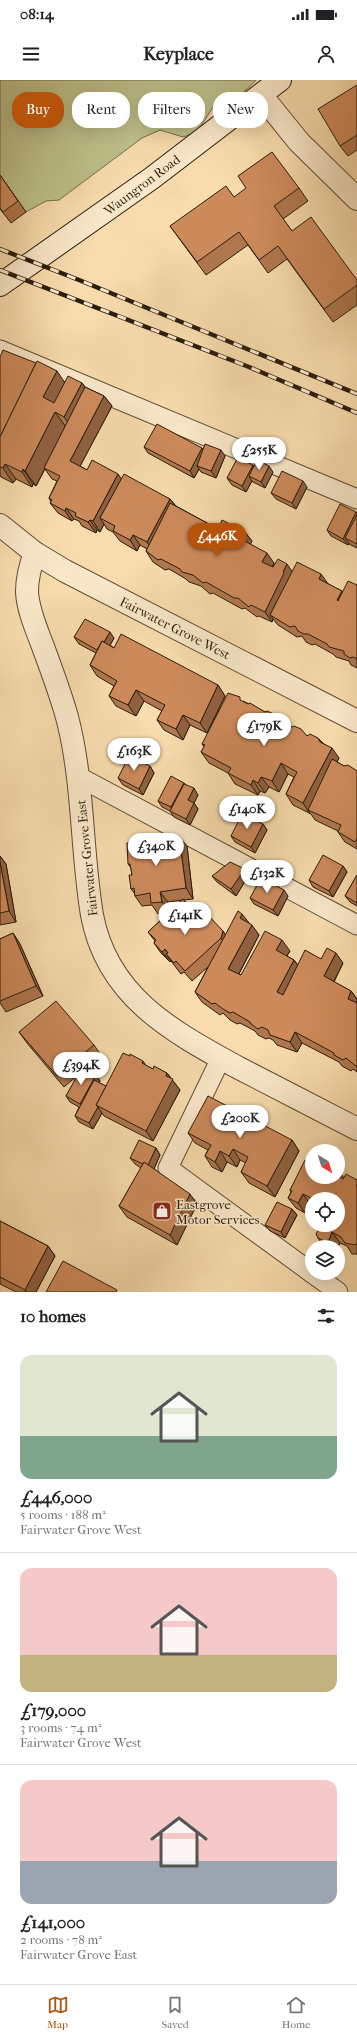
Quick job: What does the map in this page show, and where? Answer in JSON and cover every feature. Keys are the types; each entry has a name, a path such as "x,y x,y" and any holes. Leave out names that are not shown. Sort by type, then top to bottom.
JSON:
{"street":[{"name":"Waungron Road","path":"265,92 280,80"},
{"path":"268,104 299,142 357,199"},
{"name":"Waungron Road","path":"0,285 96,219 217,128"},
{"name":"Fairwater Grove West","path":"0,525 35,553 64,571 357,721"},
{"name":"Fairwater Grove East","path":"35,553 29,570 27,593 33,618 67,717 79,777 89,895 100,945 116,975 133,997 160,1022 221,1058 357,1129"}],"lane":[{"path":"0,350 357,499"},
{"path":"79,777 357,925"},
{"path":"221,1058 168,1168 305,1268"},
{"path":"322,1280 338,1292"}],"green space":[{"path":"0,80 256,80 244,92 213,92 213,107 205,120 205,92 138,92 138,128 200,128 197,132 183,137 160,130 142,138 59,200 46,201 26,212 0,175"}],"building":[{"path":"357,85 357,135 340,146 318,109"},
{"path":"272,152 299,188 274,206 292,231 311,217 357,280 357,285 324,309 278,246 259,260 239,232 197,262 170,226 226,186 234,197 246,188 238,176"},
{"path":"0,175 18,201 3,212 0,208"},
{"path":"3,350 36,363 0,437 0,357"},
{"path":"37,361 57,371 43,397 54,403 68,376 82,383 64,417 55,412 25,471 23,469 22,472 5,464 3,468 0,467 0,437"},
{"path":"85,387 104,396 70,461 87,470 92,460 118,474 93,521 90,520 88,522 75,516 76,513 66,508 65,511 50,503 52,500 49,498 60,476 44,468"},
{"path":"157,424 202,448 190,471 144,447"},
{"path":"205,444 221,450 211,471 197,466"},
{"path":"238,457 253,465 242,486 227,478"},
{"path":"257,460 269,466 261,482 249,476"},
{"path":"282,471 303,481 292,503 271,493"},
{"path":"124,474 170,499 147,542 133,535 130,540 113,531 115,526 100,518"},
{"path":"170,503 218,529 222,520 244,531 241,539 267,553 262,562 273,567 278,559 287,564 265,612 251,605 249,607 238,598 234,598 206,582 203,583 193,575 182,572 180,569 161,559 158,560 146,551"},
{"path":"340,504 356,512 343,539 327,530"},
{"path":"357,515 357,544 345,538"},
{"path":"297,562 321,574 319,579 342,591 337,600 338,601 348,581 357,585 357,659 353,657 350,658 344,654 344,651 329,647 327,644 308,634 298,631 295,626 290,627 270,615"},
{"path":"85,619 110,632 104,642 102,641 97,650 74,637"},
{"path":"121,634 218,685 200,723 183,715 176,729 157,720 165,705 136,690 128,705 109,696 117,681 90,665 102,641 114,648"},
{"path":"228,693 240,697 240,700 248,704 250,703 265,712 267,711 274,714 276,718 292,727 294,726 301,729 307,736 310,734 318,738 320,742 332,748 303,803 286,794 297,772 281,763 272,781 261,777 258,783 253,780 251,785 228,773 231,768 201,752 205,745 202,744"},
{"path":"129,756 150,766 139,789 118,778"},
{"path":"332,759 344,766 348,765 357,771 357,838 355,842 338,832 341,825 308,810"},
{"path":"171,776 184,783 171,807 158,801"},
{"path":"184,784 194,788 188,800 194,803 186,819 170,811"},
{"path":"242,814 263,824 251,847 231,836"},
{"path":"179,836 186,888 160,892 162,902 151,903 150,893 135,896 134,888 131,889 129,875 132,875 130,864 128,864 127,843"},
{"path":"323,855 343,866 329,891 309,880"},
{"path":"0,862 9,911 0,913"},
{"path":"230,862 245,869 231,889 212,876"},
{"path":"357,875 357,903 345,896"},
{"path":"261,878 284,890 273,910 250,898"},
{"path":"183,899 187,904 183,907 198,923 207,914 223,931 221,938 185,971 176,961 174,963 166,954 168,953 165,949 162,952 154,943 156,940 148,932"},
{"path":"238,911 242,914 240,918 252,925 228,969 241,975 265,931 282,940 276,950 294,960 277,992 283,995 305,950 321,959 327,948 336,953 324,976 351,991 348,999 357,1003 357,1067 346,1058 343,1060 334,1055 334,1053 295,1032 290,1042 270,1035 268,1030 262,1027 258,1029 250,1022 233,1012 230,1013 215,1003 212,1004 195,992"},
{"path":"13,933 36,986 0,1001 0,939"},
{"path":"56,1001 94,1045 57,1076 19,1032"},
{"path":"123,1053 130,1056 130,1054 143,1061 142,1063 153,1069 154,1066 167,1073 166,1076 173,1079 146,1131 96,1105"},
{"path":"82,1067 96,1075 80,1104 66,1096"},
{"path":"94,1080 106,1086 96,1105 98,1107 89,1123 75,1116"},
{"path":"208,1096 292,1140 267,1186 241,1172 248,1157 233,1149 229,1156 220,1151 215,1162 205,1156 211,1145 188,1133"},
{"path":"139,1140 156,1148 148,1165 144,1162 143,1164 130,1158"},
{"path":"305,1160 305,1184 345,1184 346,1174 357,1180 357,1243 355,1245 345,1243 345,1240 332,1232 345,1232 345,1192 305,1192 305,1195 303,1194 298,1203 288,1198 292,1191 290,1190"},
{"name":"Eastgrove Motor Services","path":"144,1162 190,1194 170,1235 119,1206"},
{"path":"277,1202 292,1209 281,1232 265,1225"},
{"path":"0,1221 48,1246 25,1290 0,1277"},
{"path":"317,1232 332,1232 329,1240 322,1240 318,1238 316,1234"},
{"path":"63,1261 117,1290 116,1292 46,1292"}],"railway":[{"path":"0,249 357,394"},
{"path":"0,270 249,367 357,413"}],"place":[{"name":"Eastgrove Motor Services","path":"162,1211"}]}
